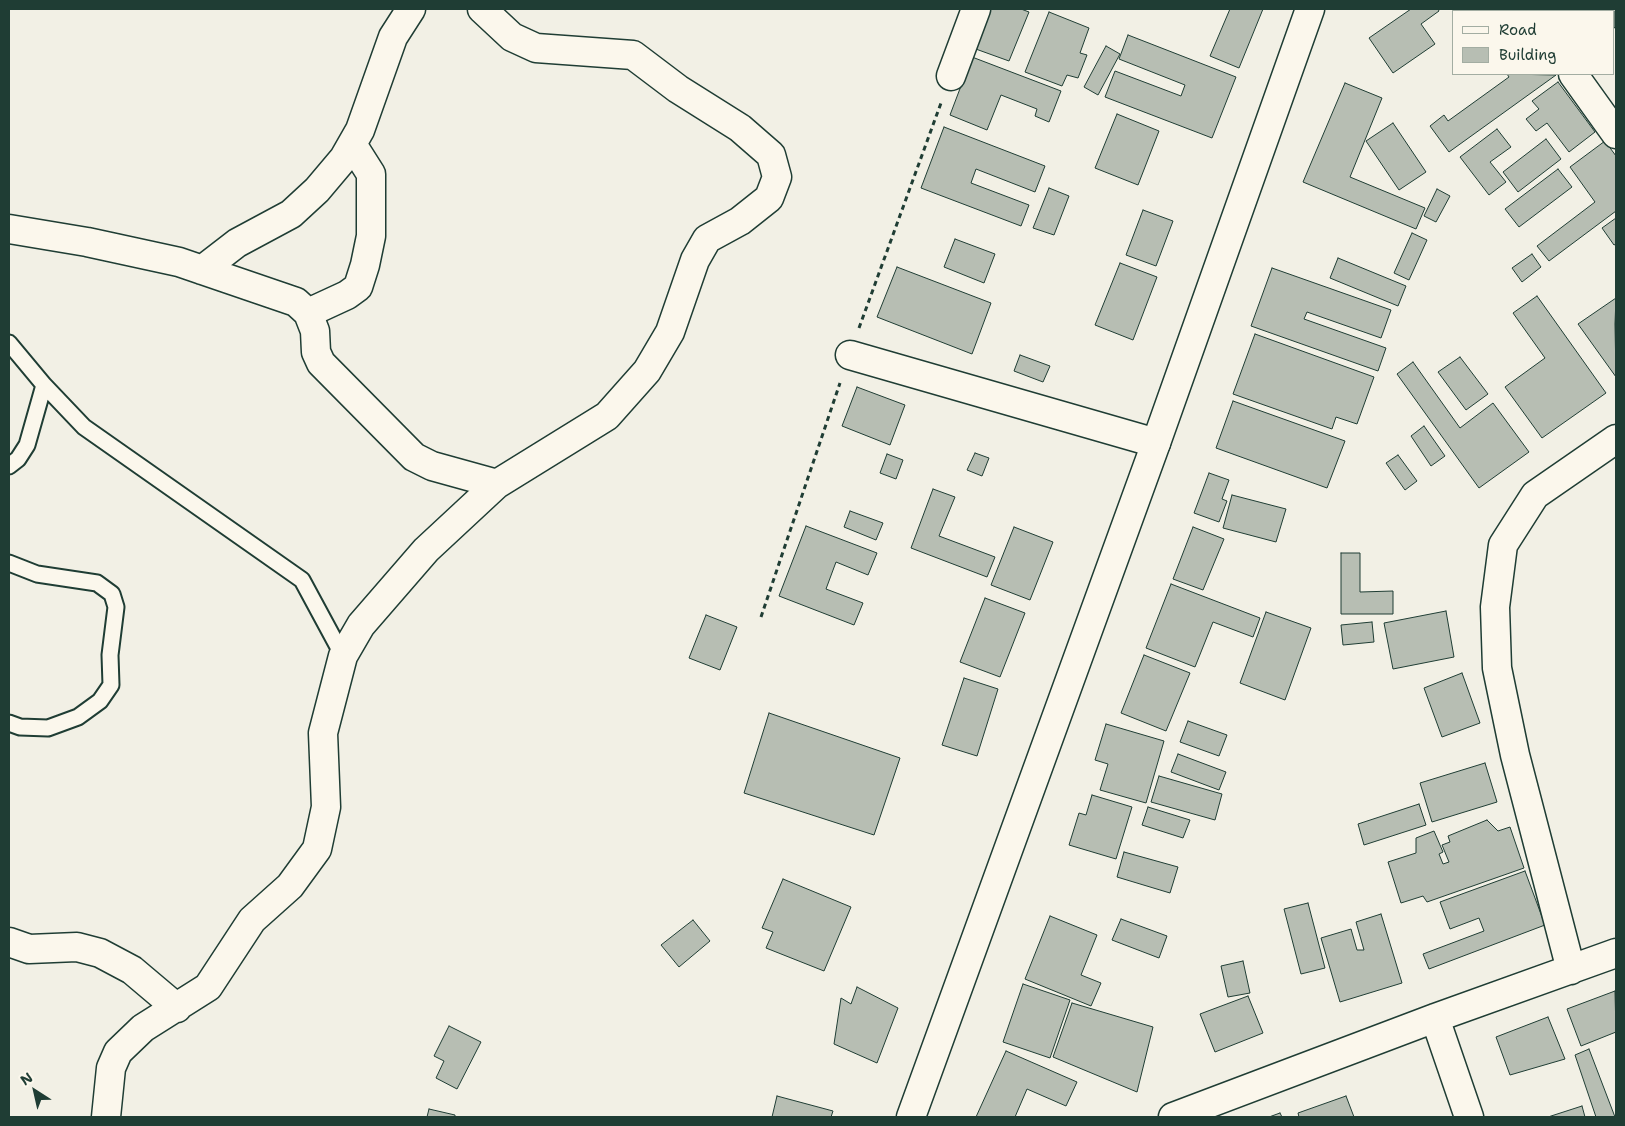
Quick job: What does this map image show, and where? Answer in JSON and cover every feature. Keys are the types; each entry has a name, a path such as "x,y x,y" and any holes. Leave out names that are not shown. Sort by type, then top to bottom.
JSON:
{"street":[{"path":"202,270 237,243 291,214 318,190 344,158 360,130 393,37 410,9"},
{"path":"106,1117 111,1068 118,1052 143,1028 208,987 252,920 290,886 318,849 326,807 323,733 343,656 361,625 426,550 497,484 607,416 647,371 670,332 696,260 708,238 740,221 770,198 777,177 771,155 740,128 678,89 632,55 536,48 512,37 482,9"},
{"path":"951,76 976,9"},
{"path":"911,1117 1156,443 1310,9"},
{"path":"1573,75 1616,134"},
{"path":"308,313 347,295 358,287 365,266 371,236 371,174 352,144"},
{"path":"9,229 87,242 179,262 296,302 308,313 315,331 316,352 321,363 414,457 432,466 497,484"},
{"path":"850,355 1156,443"},
{"path":"1571,970 1505,707 1497,668 1495,607 1503,545 1535,495 1616,439"},
{"path":"9,942 29,949 77,947 100,953 132,970 177,1008"},
{"path":"1173,1117 1435,1018 1616,953"},
{"path":"1435,1018 1469,1117"}],"lane":[{"path":"9,343 44,385 84,427 302,580 343,656"},
{"path":"9,466 18,459 27,444 44,385"},
{"path":"9,563 37,574 96,583 112,594 116,607 110,655 110,685 100,702 78,717 48,728 20,727 9,723"}],"building":[{"path":"988,9 1021,9 1029,12 1009,61 973,48"},
{"path":"1230,9 1263,9 1239,68 1210,56"},
{"path":"1411,9 1438,9 1439,11 1421,24 1435,44 1393,73 1369,38"},
{"path":"1616,9 1616,27 1615,10 1602,10"},
{"path":"1049,12 1089,28 1080,53 1087,55 1078,78 1067,75 1062,86 1025,72"},
{"path":"1128,35 1236,77 1212,138 1105,97 1115,71 1181,96 1185,85 1119,59"},
{"path":"1106,46 1120,54 1098,95 1084,87"},
{"path":"972,57 1061,91 1049,122 1035,116 1037,109 1001,95 987,130 950,115"},
{"path":"1508,75 1556,75 1449,152 1430,126 1444,115 1448,121 1509,77"},
{"path":"1558,82 1595,132 1569,152 1547,123 1536,131 1526,119 1539,109 1532,101"},
{"path":"1345,83 1382,98 1350,177 1425,208 1416,229 1303,182"},
{"path":"1117,114 1159,131 1138,185 1095,168"},
{"path":"1393,123 1426,172 1399,190 1366,141"},
{"path":"944,127 1045,166 1035,192 976,169 971,183 1029,205 1021,226 921,188"},
{"path":"1497,129 1511,147 1490,162 1506,182 1489,195 1460,157"},
{"path":"1546,139 1561,159 1518,192 1503,172"},
{"path":"1605,141 1616,156 1616,211 1549,261 1537,246 1595,202 1570,167"},
{"path":"1558,169 1572,187 1519,227 1505,209"},
{"path":"1049,188 1069,196 1054,235 1033,228"},
{"path":"1437,189 1450,196 1436,222 1424,216"},
{"path":"1143,210 1173,221 1156,266 1126,255"},
{"path":"1616,218 1616,244 1614,245 1602,228"},
{"path":"1412,233 1427,240 1409,280 1394,273"},
{"path":"955,239 995,254 984,283 944,267"},
{"path":"1532,254 1541,267 1522,282 1512,268"},
{"path":"1338,258 1406,286 1398,306 1330,278"},
{"path":"1120,263 1157,277 1133,340 1095,325"},
{"path":"897,267 991,303 972,354 877,317"},
{"path":"1272,268 1391,310 1381,338 1307,312 1304,319 1386,348 1378,371 1251,326"},
{"path":"1537,296 1606,393 1542,438 1505,387 1545,358 1513,313"},
{"path":"1616,298 1615,324 1616,377 1578,324"},
{"path":"1255,334 1374,377 1357,424 1336,417 1332,429 1233,394"},
{"path":"1020,355 1050,366 1043,382 1014,371"},
{"path":"1460,357 1488,394 1466,410 1438,372"},
{"path":"1413,362 1460,428 1493,403 1529,452 1479,488 1397,374"},
{"path":"857,387 905,405 890,445 842,426"},
{"path":"1233,401 1345,441 1327,488 1216,448"},
{"path":"1424,426 1445,456 1431,466 1411,436"},
{"path":"975,453 989,458 982,476 967,470"},
{"path":"887,454 903,460 896,479 880,473"},
{"path":"1398,455 1417,481 1405,490 1386,463"},
{"path":"1209,473 1229,480 1222,499 1227,501 1219,522 1194,513"},
{"path":"933,489 955,497 939,536 995,557 987,577 911,548"},
{"path":"1232,495 1286,509 1276,542 1223,528"},
{"path":"850,511 883,523 876,540 844,527"},
{"path":"806,526 877,553 868,575 836,562 826,589 863,603 854,625 779,596"},
{"path":"1014,527 1053,542 1030,600 991,585"},
{"path":"1193,527 1224,539 1203,590 1173,579"},
{"path":"1341,553 1360,553 1360,592 1393,591 1393,614 1341,614"},
{"path":"1171,584 1260,618 1253,637 1213,622 1195,667 1146,648"},
{"path":"985,598 1025,613 1000,677 960,662"},
{"path":"1446,611 1454,657 1393,669 1384,623"},
{"path":"1266,612 1311,628 1285,700 1240,683"},
{"path":"706,615 737,627 720,670 689,658"},
{"path":"1372,622 1374,642 1343,645 1341,625"},
{"path":"1144,655 1190,673 1166,731 1121,713"},
{"path":"1462,673 1480,723 1442,737 1424,688"},
{"path":"964,678 998,689 977,756 942,745"},
{"path":"769,713 900,758 874,835 744,793"},
{"path":"1188,721 1227,735 1219,756 1180,742"},
{"path":"1106,724 1164,741 1146,803 1100,790 1108,764 1095,760"},
{"path":"1178,754 1226,772 1219,790 1171,772"},
{"path":"1485,763 1497,802 1432,822 1420,783"},
{"path":"1159,776 1222,794 1215,820 1151,802"},
{"path":"1092,795 1132,807 1116,859 1069,845 1079,813 1086,815"},
{"path":"1419,804 1426,825 1364,845 1358,824"},
{"path":"1148,807 1190,820 1183,838 1142,825"},
{"path":"1487,820 1498,831 1510,827 1524,868 1427,902 1423,896 1401,903 1388,862 1416,853 1416,838 1434,831 1443,852 1439,854 1443,864 1449,862 1442,845 1450,842 1448,836"},
{"path":"1124,852 1178,867 1170,893 1117,877"},
{"path":"1525,871 1545,925 1429,969 1423,954 1484,931 1479,918 1450,929 1440,902"},
{"path":"783,879 851,907 824,971 766,948 773,932 762,928"},
{"path":"1308,903 1325,968 1301,974 1284,909"},
{"path":"1381,914 1402,983 1340,1002 1321,938 1351,929 1357,950 1364,950 1356,922"},
{"path":"1050,916 1097,935 1081,975 1101,983 1091,1006 1025,979"},
{"path":"1121,919 1167,936 1159,958 1112,940"},
{"path":"693,920 710,941 679,967 661,945"},
{"path":"1243,961 1250,993 1228,997 1221,966"},
{"path":"1023,984 1070,1000 1050,1058 1003,1042"},
{"path":"857,987 898,1008 877,1063 834,1044 841,998 851,1004"},
{"path":"1615,991 1616,1032 1581,1046 1567,1009"},
{"path":"1248,996 1263,1033 1215,1052 1200,1014"},
{"path":"1072,1003 1153,1027 1137,1092 1053,1057"},
{"path":"1548,1017 1565,1059 1510,1075 1496,1037"},
{"path":"449,1026 481,1042 457,1089 436,1078 444,1061 434,1056"},
{"path":"1589,1049 1615,1117 1596,1117 1575,1055"},
{"path":"1006,1051 1077,1082 1066,1106 1027,1089 1015,1117 976,1117"},
{"path":"777,1096 833,1111 831,1117 772,1117"},
{"path":"1346,1096 1354,1117 1299,1117 1298,1113"},
{"path":"1582,1106 1585,1117 1548,1117"},
{"path":"429,1109 455,1115 455,1117 427,1117"},
{"path":"1280,1113 1282,1117 1269,1117"}]}
